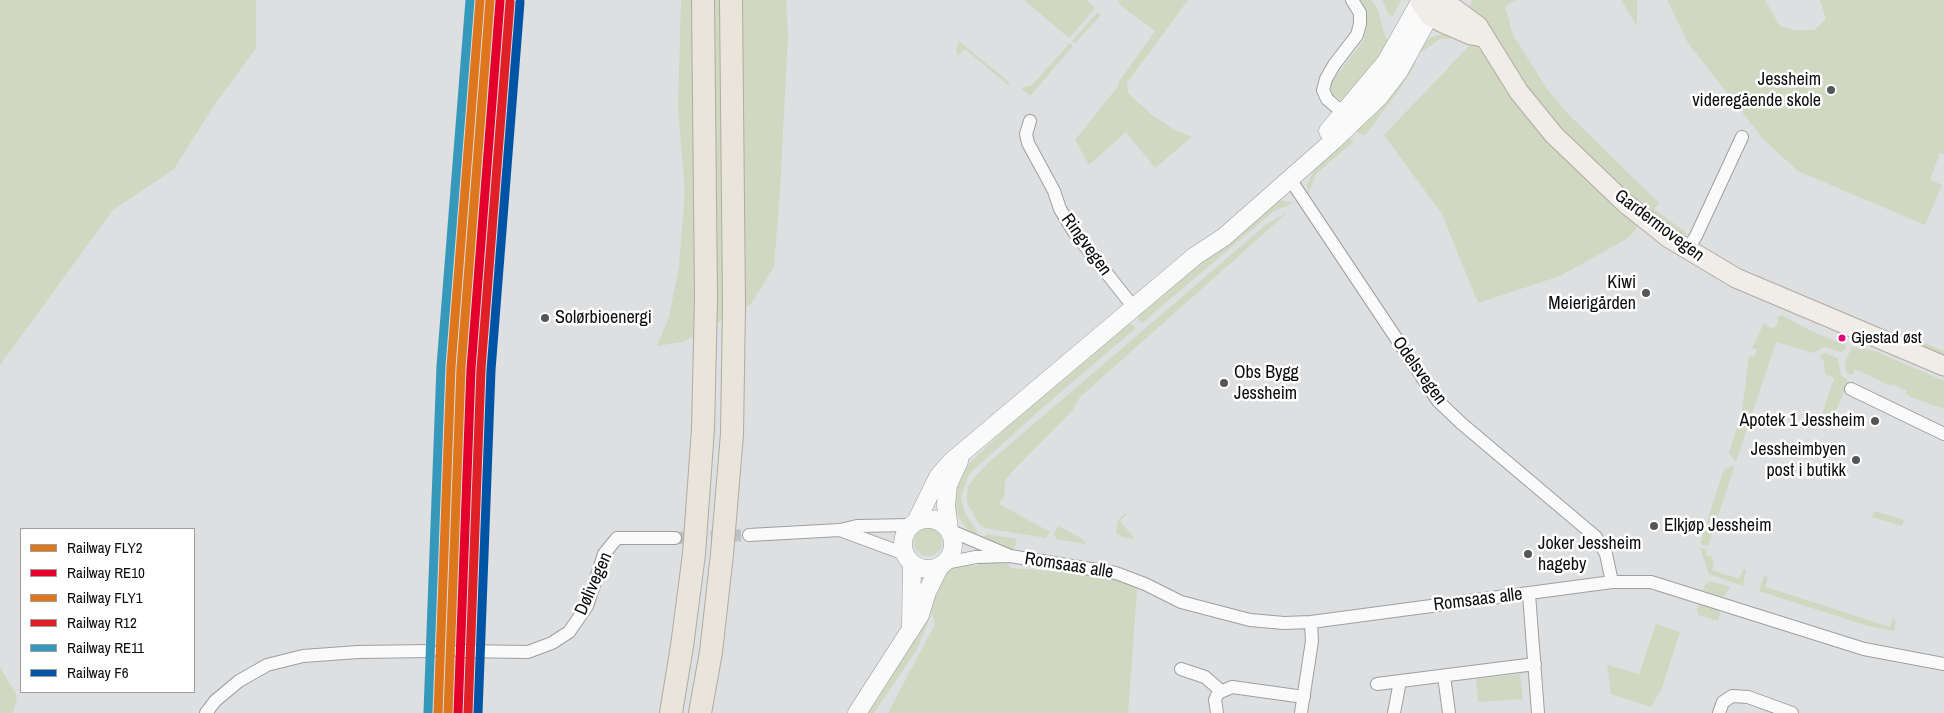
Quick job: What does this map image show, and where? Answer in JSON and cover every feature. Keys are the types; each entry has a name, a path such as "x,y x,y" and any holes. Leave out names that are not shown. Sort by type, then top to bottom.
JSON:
{"highway":[{"path":"671,713 694,554 703,428 706,298 703,0"},
{"path":"700,713 711,652 722,554 732,434 734,305 731,0"}],"main road":[{"path":"911,628 909,559 904,538 914,524 938,477 965,449 1135,309 1195,256 1224,237 1290,179 1348,118 1386,62 1431,3"},
{"name":"Gardermovegen","path":"1431,3 1473,21 1519,92 1554,135 1625,203 1687,250 1751,285 1944,366"},
{"path":"1195,256 1216,230 1325,134 1348,118"},
{"path":"857,713 920,615 927,592 953,548 946,505 948,485 965,449"},
{"path":"914,524 934,520 949,530"},
{"path":"909,559 923,568 942,564"}],"street":[{"path":"1348,118 1327,99 1323,90 1326,79 1334,64 1358,35 1360,13 1352,0"},
{"name":"Ringvegen","path":"1030,121 1026,134 1028,143 1054,191 1060,209 1074,232 1135,309"},
{"path":"1687,250 1696,236 1742,137"},
{"name":"Odelsvegen","path":"1290,179 1438,401 1461,423 1596,537 1606,554 1612,582"},
{"path":"1851,389 1944,434"},
{"path":"749,535 840,530 857,526 914,524"},
{"path":"840,530 909,559"},
{"name":"Romsaas alle","path":"949,530 1010,556"},
{"name":"Dølivegen","path":"459,651 528,652 552,644 569,632 587,606 604,554 617,538 675,538"},
{"name":"Romsaas alle","path":"942,564 976,557 1010,556 1116,573 1145,584 1181,602 1250,620 1284,623 1311,622 1612,582 1636,581 1664,585 1864,649 1944,664"},
{"path":"1529,594 1538,713"},
{"path":"1301,713 1312,641 1311,622"},
{"path":"206,713 215,701 238,681 267,666 303,656 358,652 431,651"},
{"path":"1377,684 1535,664"},
{"path":"1181,669 1205,678 1221,691"},
{"path":"1444,676 1449,713"},
{"path":"1394,713 1400,681"},
{"path":"1217,713 1215,700 1221,691 1232,687 1304,697"},
{"path":"1719,713 1724,702 1732,696 1748,697 1792,713"}],"green space":[{"path":"0,0 256,0 256,48 215,104 174,169 113,210 0,365"},
{"path":"681,0 786,0 788,35 780,190 774,267 751,304 683,342 657,346 669,317 679,267 685,190 678,109"},
{"path":"1024,0 1086,0 1095,8 1069,38"},
{"path":"1118,0 1188,0 1127,83 1128,93 1152,115 1173,129 1192,137 1155,168 1126,132 1089,165 1075,140 1119,85 1118,83 1155,31 1120,5"},
{"path":"1361,0 1371,0 1373,2 1378,10 1385,36 1391,44 1343,101 1332,94 1330,84 1364,40 1367,23"},
{"path":"1382,0 1401,0 1393,16 1389,15"},
{"path":"1472,0 1516,0 1505,6 1513,35 1547,89 1569,115 1659,203 1654,209 1688,234 1678,234 1649,214 1628,238 1560,276 1478,303 1442,214 1384,135 1470,45 1471,14 1468,11"},
{"path":"1621,0 1637,0 1637,26"},
{"name":"Jessheim videregående skole","path":"1667,0 1765,0 1780,26 1794,30 1814,30 1826,19 1820,0 1944,0 1944,154 1940,153 1930,180 1942,185 1925,225 1798,171 1764,140 1688,43"},
{"path":"1098,12 1101,15 1075,43 1072,41"},
{"path":"1443,34 1451,35 1450,39 1440,39 1423,51 1418,51 1431,37"},
{"path":"959,41 1010,83 1008,85 965,49 958,56 956,50"},
{"path":"1070,43 1073,46 1030,96 1021,88 1032,85"},
{"path":"1414,57 1416,62 1414,67 1398,92 1365,135 1359,134 1355,129"},
{"path":"1347,138 1353,140 1353,142 1316,174 1308,194 1307,184 1314,170"},
{"path":"1279,200 1293,203 1274,211 1142,323 1139,320 1137,316 1144,309 1232,235"},
{"path":"1287,213 1080,397 1073,410 1005,481 1004,496 999,504 1050,532 1046,538 985,528 979,524 967,503 968,487 987,464 1268,223"},
{"path":"1781,315 1813,332 1846,345 1846,349 1841,352 1824,347 1813,353 1776,342 1736,462 1729,453 1742,410 1749,356 1754,357 1757,349 1752,348 1764,323 1771,328 1775,327 1778,323 1777,318"},
{"path":"1130,323 1136,328 969,474 961,496 964,511 977,531 976,537 970,533 955,512 955,481 961,471 1022,413"},
{"path":"1895,330 1944,351 1944,358 1896,337"},
{"path":"1852,347 1875,351 1944,381 1944,409 1913,398 1906,394 1907,391 1893,384 1891,386 1855,369 1852,375 1846,372 1845,361"},
{"path":"1824,353 1838,358 1841,375 1849,382 1832,418 1822,414 1834,378 1825,374 1824,361 1819,356"},
{"path":"1735,465 1708,546 1700,544 1724,469"},
{"path":"1874,511 1904,520 1902,526 1872,517"},
{"path":"1125,513 1127,514 1120,521 1135,539 1122,537 1116,533 1117,522"},
{"path":"1058,526 1081,538 1087,544 1056,539 1054,534"},
{"path":"928,528 938,532 942,542 938,552 928,556 918,552 914,542 918,532"},
{"path":"986,534 1017,539 1013,550 982,540"},
{"path":"1700,548 1707,550 1706,555 1711,556 1714,563 1712,570 1739,579 1743,570 1746,570 1743,586 1709,574"},
{"path":"920,561 961,565 972,563 978,566 978,562 1008,564 1011,568 1138,578 1128,713 888,713 935,624 932,613 916,651 874,713 867,713 918,630 929,597"},
{"path":"1764,575 1768,578 1765,587 1890,627 1893,617 1896,622 1894,631 1868,626 1759,591"},
{"path":"1711,581 1730,587 1723,597 1703,591 1705,584"},
{"path":"1699,603 1719,609 1718,621 1699,615 1697,610"},
{"path":"1656,624 1680,632 1662,688 1651,707 1611,694 1607,665 1639,674"},
{"path":"0,667 17,696 13,713 0,713"},
{"path":"1520,674 1523,699 1478,702 1476,679"}],"tunnel":[{"path":"675,538 749,535"},
{"path":"431,651 459,651"}],"rail line":[{"name":"RE11","path":"428,712 441,366 470,0"},
{"name":"FLY1","path":"438,713 451,367 480,0"},
{"name":"FLY2","path":"448,713 461,368 490,0"},
{"name":"RE10","path":"458,713 471,369 500,1"},
{"name":"R12","path":"468,713 481,369 510,2"},
{"name":"F6","path":"478,713 491,370 520,2"}],"place":[{"name":"Jessheim videregående skole","path":"1831,90"},
{"name":"Kiwi Meierigården","path":"1646,293"},
{"name":"Solørbioenergi","path":"545,318"},
{"name":"Gjestad øst","path":"1842,338"},
{"name":"Obs Bygg Jessheim","path":"1224,383"},
{"name":"Apotek 1 Jessheim","path":"1875,421"},
{"name":"Jessheimbyen post i butikk","path":"1856,460"},
{"name":"Elkjøp Jessheim","path":"1654,526"},
{"name":"Joker Jessheim hageby","path":"1528,554"}]}
